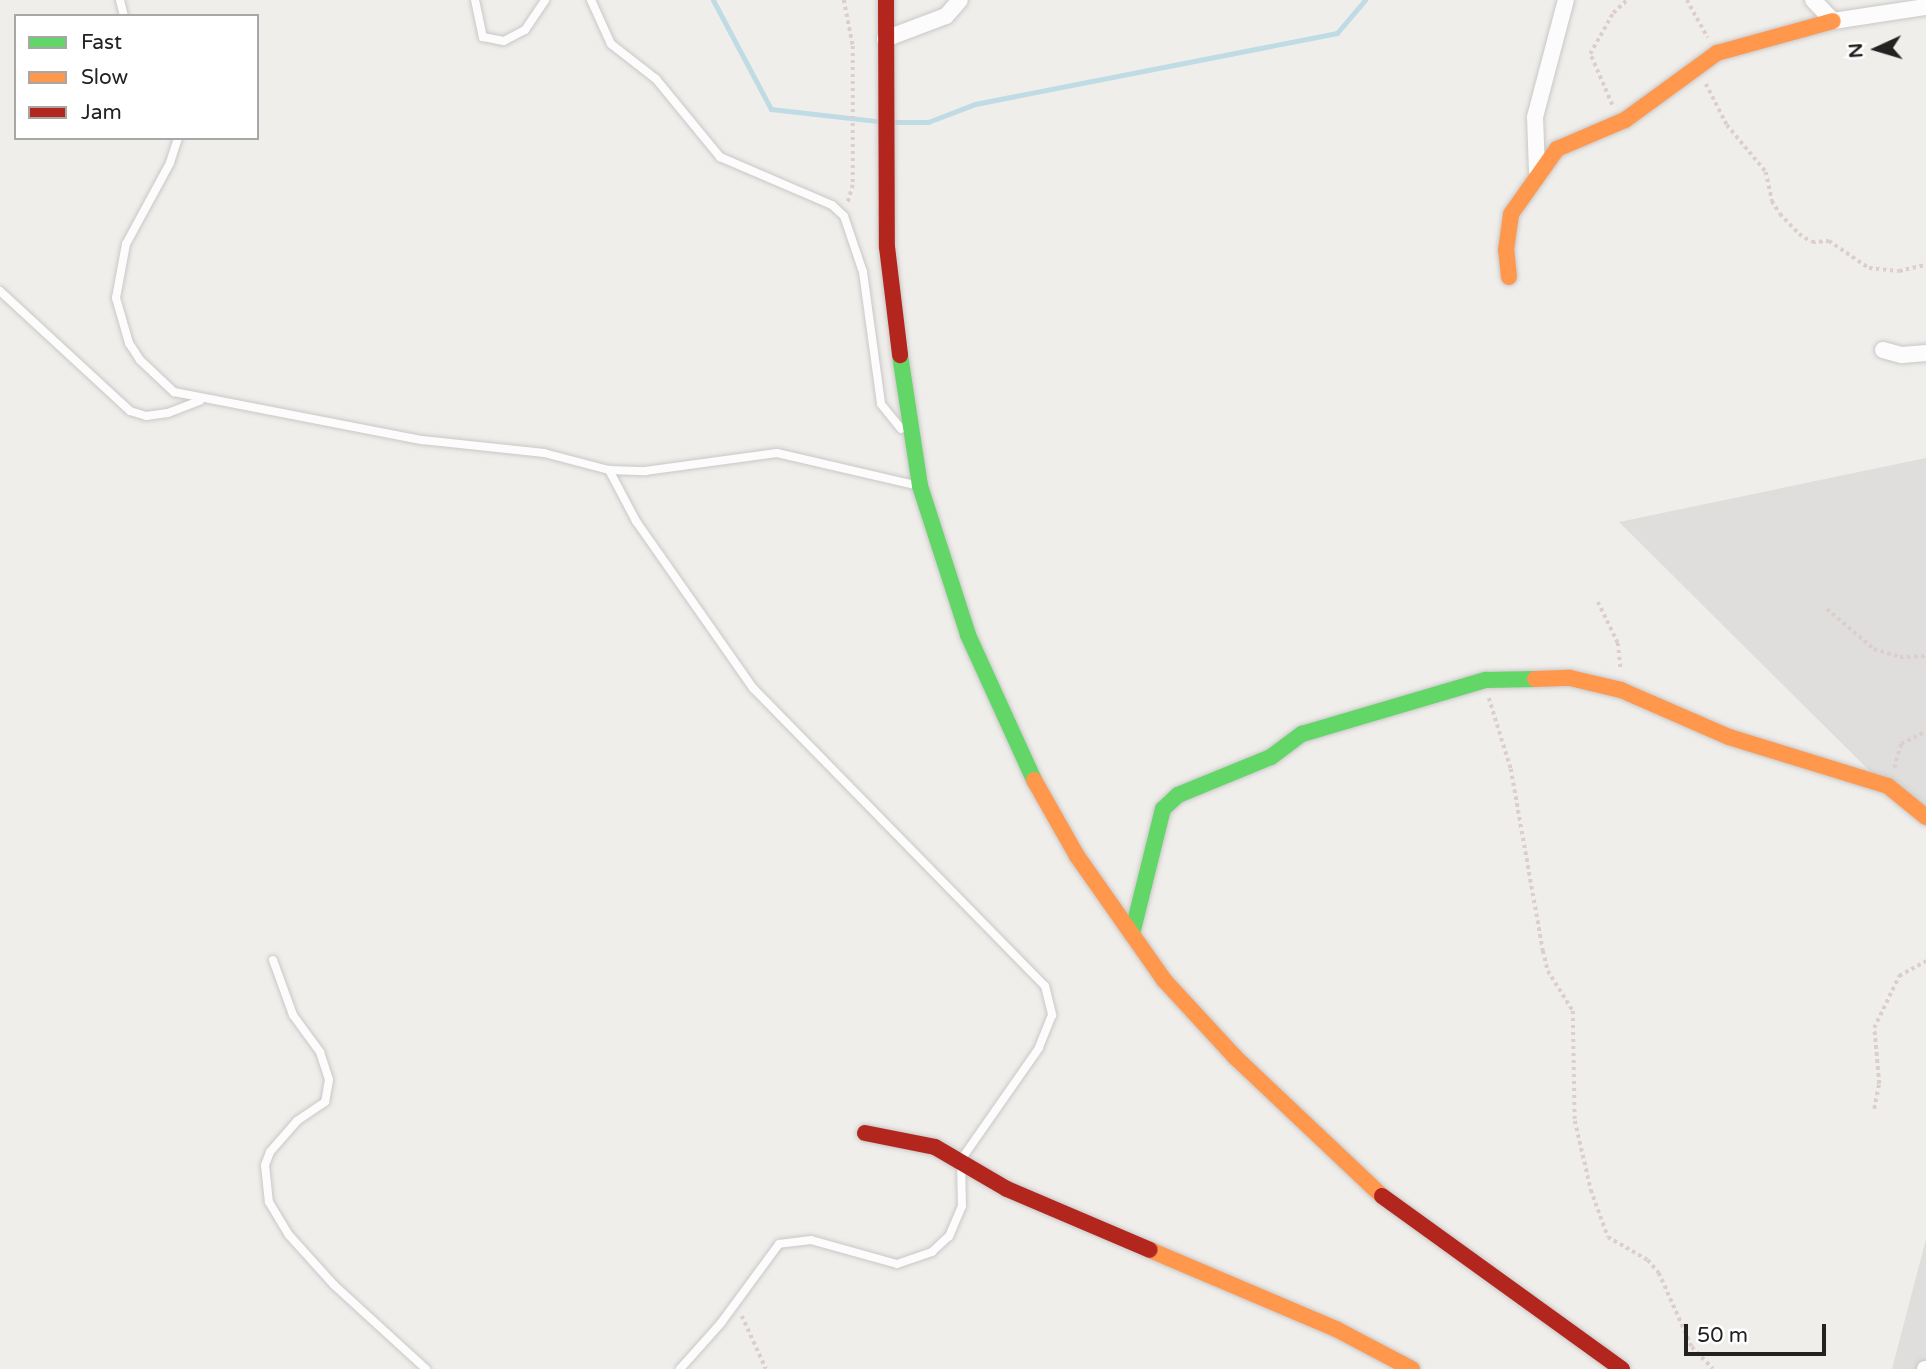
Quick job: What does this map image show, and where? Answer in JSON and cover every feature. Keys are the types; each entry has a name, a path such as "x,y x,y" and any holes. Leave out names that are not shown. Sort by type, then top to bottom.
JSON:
{"main road":[{"path":"886,0 887,247 910,434 920,486 968,635 1043,799 1164,980 1235,1057 1393,1207 1622,1369"},
{"path":"1508,278 1506,250 1511,215 1537,171 1567,142 1625,120 1695,65 1717,53 1833,21"},
{"path":"1132,934 1163,809 1178,796 1271,757 1303,734 1486,680 1570,678 1621,690 1729,737 1888,786 1926,817"},
{"path":"865,1133 935,1147 1007,1189 1336,1329 1404,1368"}],"street":[{"path":"885,39 946,16 960,0"},
{"path":"1537,171 1535,117 1566,0"},
{"path":"1813,0 1833,21 1926,7"},
{"path":"1883,350 1902,355 1926,353"}],"lane":[{"path":"475,0 483,37 504,41 524,30 545,0"},
{"path":"591,0 611,44 656,79 720,157 832,205 844,216 863,272 881,404 895,424 910,434"},
{"path":"177,140 170,163 126,244 116,298 120,320 140,360 174,392 203,400 265,407 456,445 544,453 609,470 645,471 777,453 920,486"},
{"path":"0,291 130,411 146,416 167,413 203,400"},
{"path":"609,470 636,521 754,688 1045,986 1052,1016 1039,1048 961,1160 962,1206 949,1236 932,1252 897,1264 794,1239 779,1244 737,1301 680,1369"},
{"path":"273,960 293,1015 320,1052 329,1080 325,1102 297,1121 270,1152 265,1165 269,1202 289,1235 334,1285 426,1369"}],"path":[{"path":"844,0 853,46 853,185 844,216"},
{"path":"1625,120 1611,104 1590,54 1613,13 1627,0"},
{"path":"1687,0 1717,53"},
{"path":"1695,65 1727,125 1766,172 1776,208 1799,234 1812,242 1829,241 1869,268 1899,271 1926,265"},
{"path":"1598,601 1618,643 1621,690"},
{"path":"1827,609 1874,649 1900,657 1926,656"},
{"path":"1486,680 1511,769 1548,971 1573,1011 1575,1121 1591,1190 1608,1237 1648,1260 1658,1273 1692,1347 1713,1369"},
{"path":"1888,786 1902,744 1926,730"},
{"path":"1874,1109 1879,1084 1874,1028 1899,976 1926,961"},
{"path":"737,1301 766,1369"}],"shaded area":[{"path":"1926,458 1926,827 1619,522"},
{"path":"1926,1239 1926,1369 1892,1369"}],"waterway":[{"path":"713,0 771,109 877,121"},
{"path":"894,122 928,122 975,104 1337,33 1365,0"}],"traffic: fast":[{"path":"900,355 920,486 968,635 1034,780"},
{"path":"1132,934 1163,809 1178,795 1271,757 1302,734 1486,680 1535,679"}],"traffic: slow":[{"path":"1509,277 1506,250 1511,214 1557,149 1625,120 1717,53 1833,21"},
{"path":"1535,679 1570,678 1621,690 1729,737 1888,786 1926,817"},
{"path":"1034,780 1077,856 1164,980 1235,1057 1382,1196"},
{"path":"1150,1250 1336,1329 1412,1369"}],"traffic: jam":[{"path":"886,0 887,247 900,355"},
{"path":"865,1133 935,1147 1007,1189 1150,1250"},
{"path":"1382,1196 1622,1369"}]}
